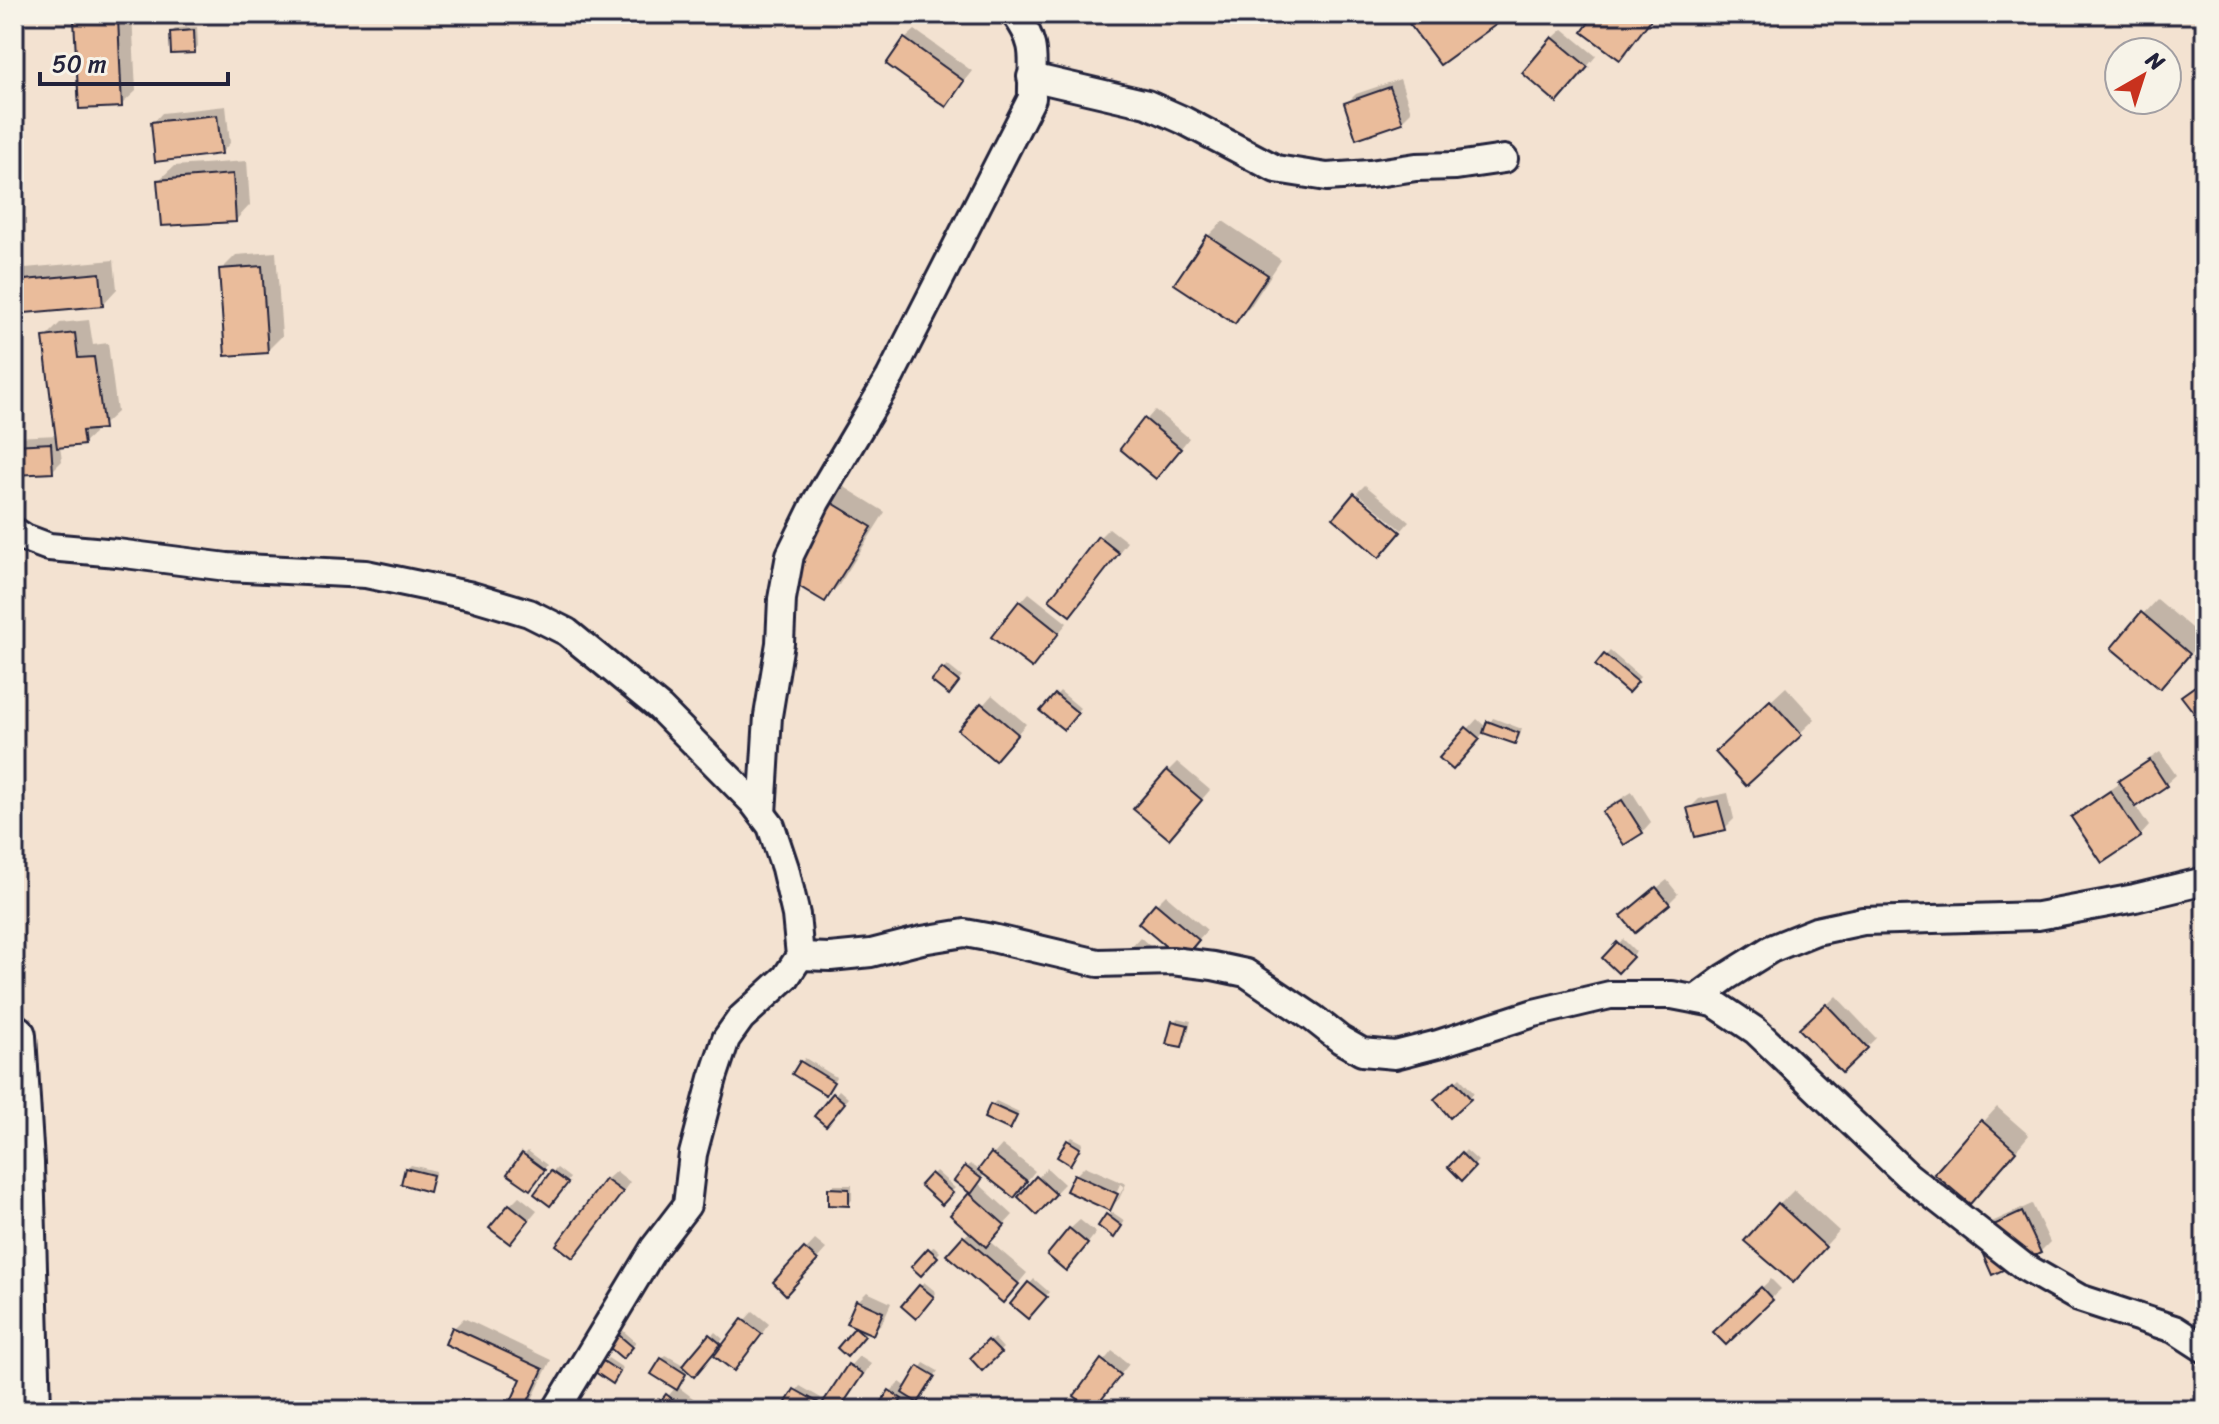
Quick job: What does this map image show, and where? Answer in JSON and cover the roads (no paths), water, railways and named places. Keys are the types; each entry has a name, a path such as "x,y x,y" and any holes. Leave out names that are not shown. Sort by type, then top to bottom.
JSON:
{"main road":[{"path":"14,1036 29,1410"}],"street":[{"path":"762,814 768,716 790,555 816,502 890,377 1032,98 1034,57 1031,42 1026,28 1015,14"},
{"path":"1031,77 1147,104 1276,169 1327,177 1504,159"},
{"path":"14,531 49,547 227,567 366,574 472,596 529,613 567,632 660,708 752,801 771,826 796,915 800,956 786,977 741,1018 726,1039 693,1154 687,1205 654,1248 556,1410"},
{"path":"1696,999 1771,949 1816,931 1863,921 2038,916 2205,881"},
{"path":"800,956 871,953 965,933 1098,963 1172,961 1213,966 1246,973 1362,1052 1395,1055 1534,1013 1610,995 1672,995 1714,1003 1756,1031 1907,1175 2023,1266 2079,1298 2174,1329 2205,1349"}]}
